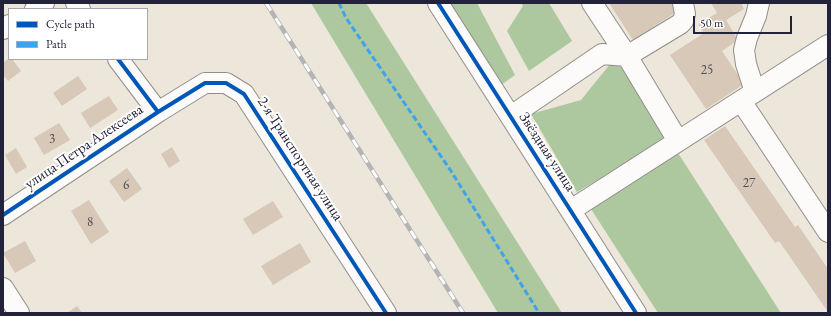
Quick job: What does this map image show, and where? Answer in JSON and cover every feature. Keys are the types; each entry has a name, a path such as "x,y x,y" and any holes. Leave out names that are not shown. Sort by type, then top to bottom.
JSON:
{"street":[{"name":"Звёздная улица","path":"438,3 636,313"},
{"path":"592,3 627,56 678,141"},
{"path":"510,116 602,54 627,56 680,24 685,14 683,3"},
{"path":"759,3 744,50 748,96 828,232"},
{"path":"571,210 828,45"},
{"path":"119,60 158,112"},
{"name":"2-я Транспортная улица","path":"158,112 205,83 226,83 244,94 386,313"},
{"name":"улица Петра Алексеева","path":"3,215 158,112"},
{"path":"3,288 19,313"}],"green space":[{"path":"311,3 366,3 562,313 498,313"},
{"path":"449,3 477,3 515,75 501,85"},
{"path":"521,3 549,3 572,41 529,71 507,31 523,6"},
{"path":"615,58 668,139 577,192 531,114 581,100"},
{"path":"678,153 781,313 658,313 591,209"}],"building":[{"path":"609,3 677,3 681,9 633,40"},
{"path":"711,3 741,3 744,9 726,20 738,40 722,51 744,84 706,109 670,55 704,33 698,24 717,13"},
{"path":"8,59 13,60 21,71 8,81 3,75 3,63"},
{"path":"78,76 87,89 62,106 53,93"},
{"path":"109,96 118,110 90,128 81,113"},
{"path":"59,123 70,140 44,155 34,138"},
{"path":"725,126 795,227 798,225 828,269 828,312 779,241 775,243 704,140"},
{"path":"172,147 180,161 169,168 161,154"},
{"path":"16,148 27,167 16,174 5,155"},
{"path":"127,168 142,189 124,202 109,181"},
{"path":"89,200 109,232 91,244 71,211"},
{"path":"273,201 283,217 253,235 243,219"},
{"path":"25,241 36,261 15,273 3,253"},
{"path":"300,243 311,262 273,285 261,266"},
{"path":"77,306 82,313 67,313"}],"railway":[{"path":"266,3 463,313"}],"marked path":[{"path":"339,3 346,18 451,171 539,313"}],"cycle path":[{"path":"438,3 636,313"},
{"path":"119,60 158,112 205,83 226,83 244,94 386,313"},
{"path":"3,215 158,112"}]}
